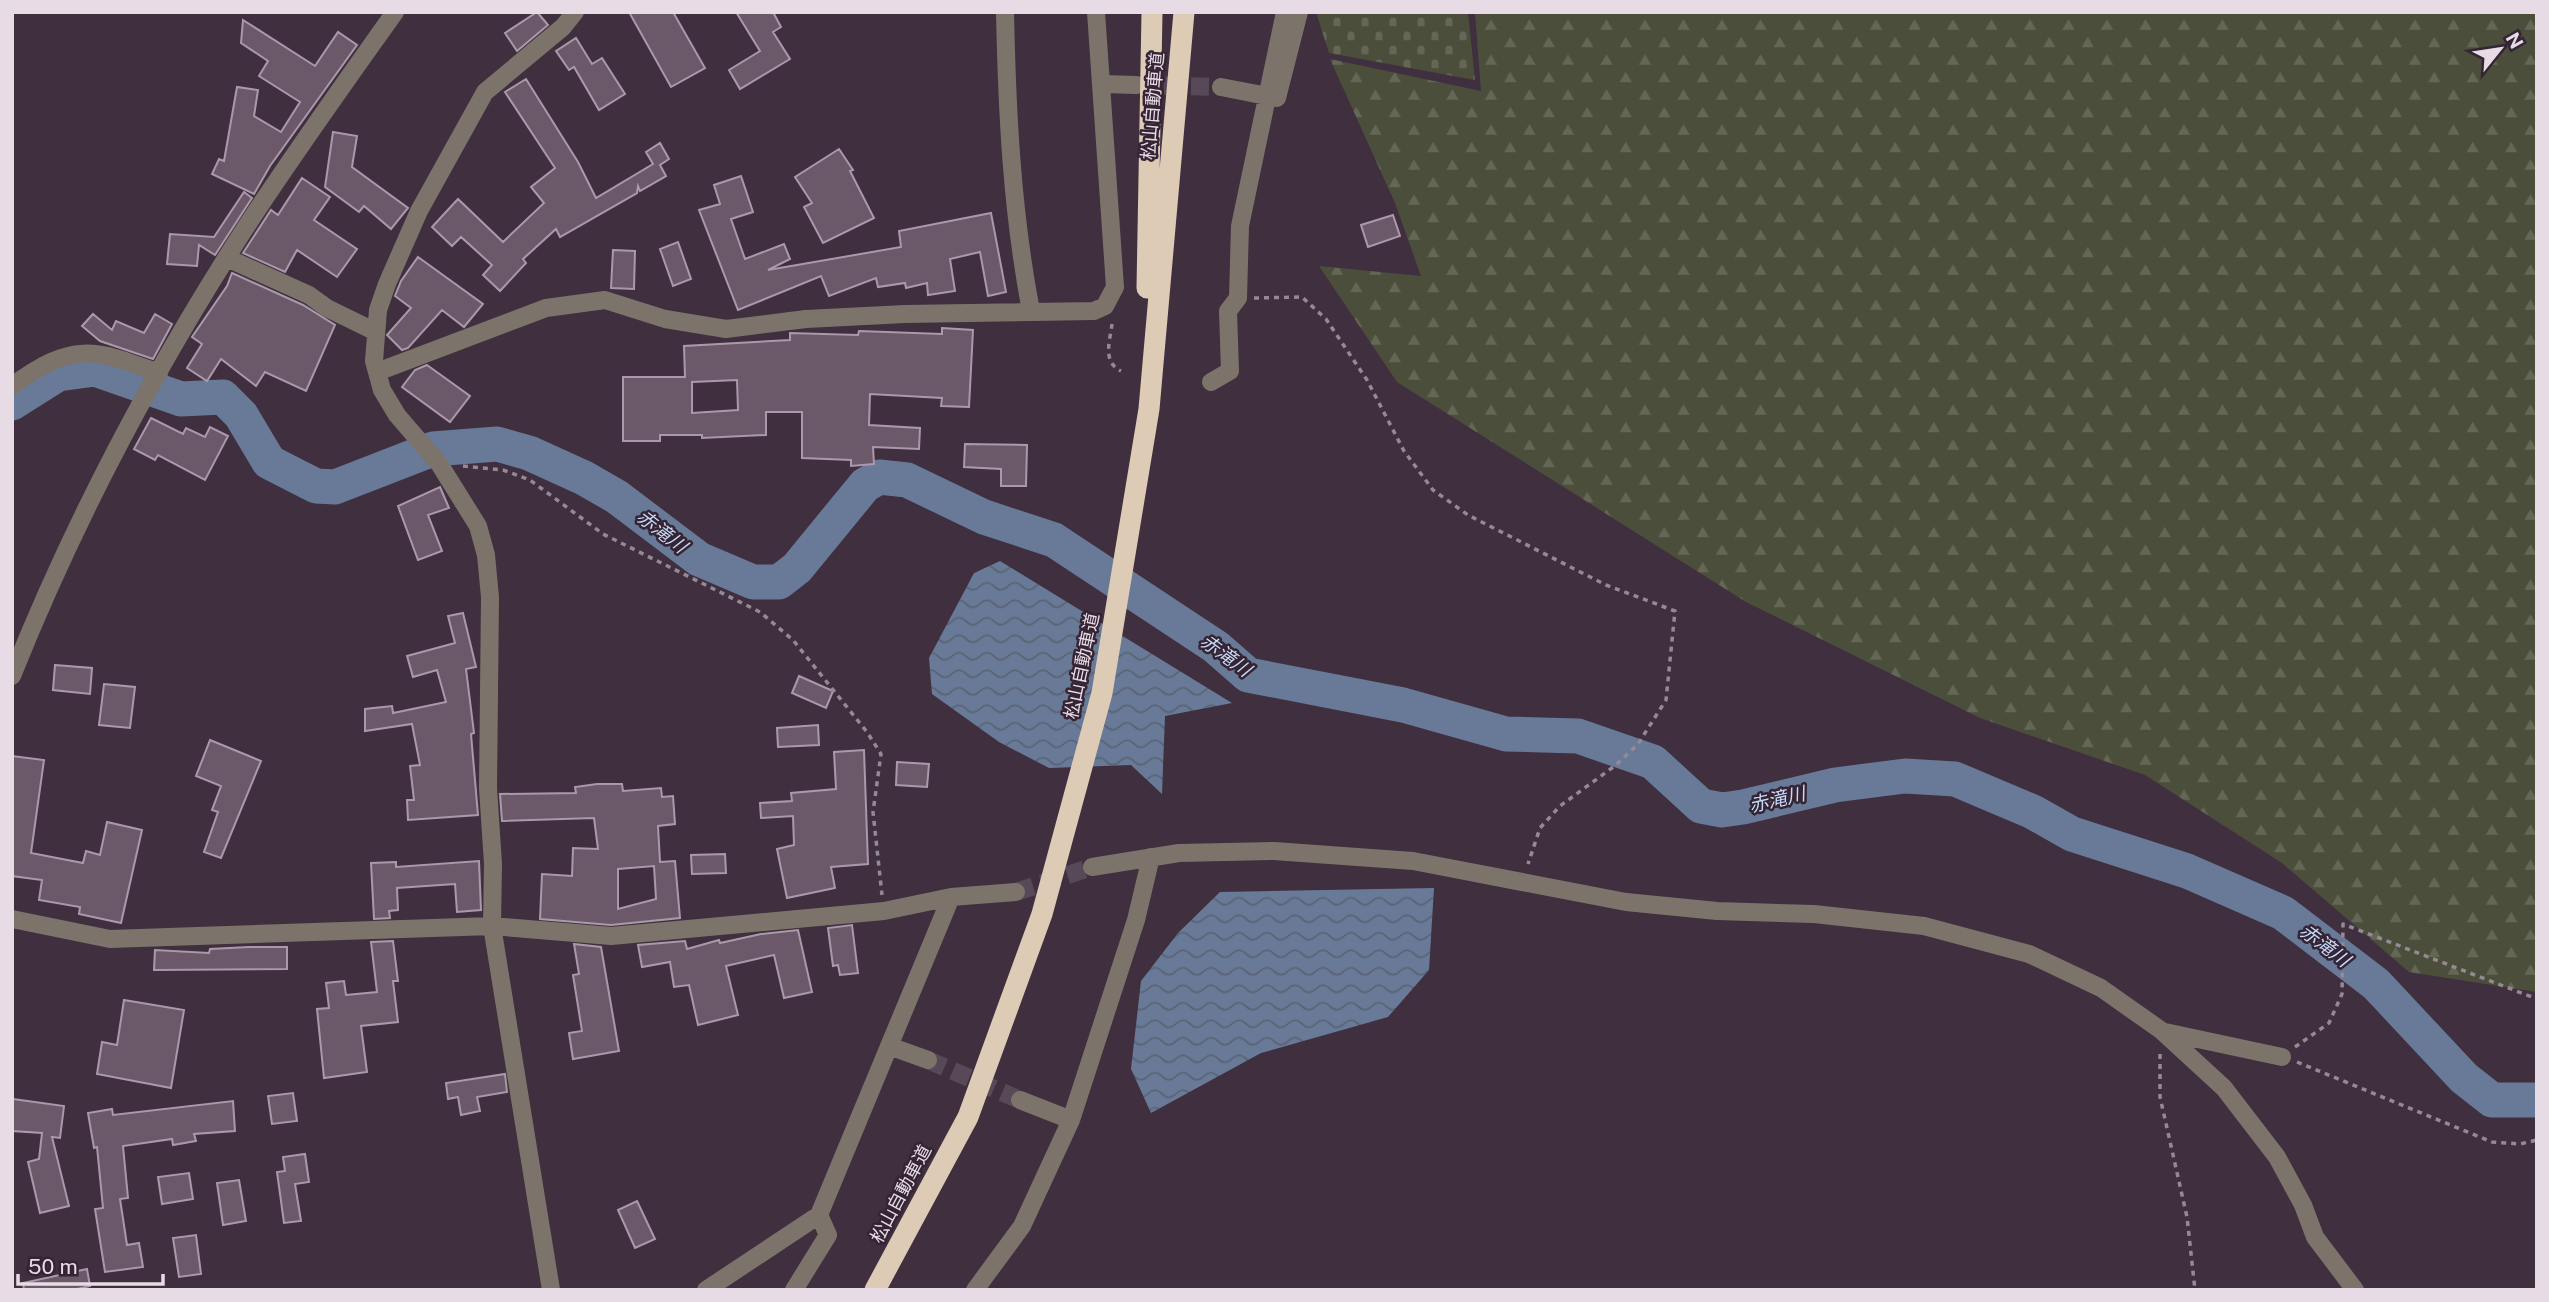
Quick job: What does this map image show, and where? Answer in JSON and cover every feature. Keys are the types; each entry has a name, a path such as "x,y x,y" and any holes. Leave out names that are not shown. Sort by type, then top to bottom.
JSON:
{"highway":[{"path":"1145,434 1152,12"},
{"name":"松山自動車道","path":"876,1290 968,1117 1042,914 1102,693 1145,434 1184,12"},
{"path":"1182,40 1190,12"}],"street":[{"path":"12,676 48,584 157,376 227,258 395,12"},
{"path":"551,1290 492,926 493,864 488,788 490,597 486,555 478,526 440,465 424,442 397,415 382,390 374,361 378,310 392,272 419,211 485,92 563,27 575,12"},
{"path":"1005,12 1007,123 1018,243 1031,311"},
{"path":"377,372 546,308 605,300 665,319 726,329 806,318 1094,311 1105,306 1115,287 1104,84 1096,12"},
{"path":"1211,382 1230,371 1228,311 1238,298 1240,226 1285,12"},
{"path":"1221,87 1265,98 1277,98 1299,12"},
{"path":"1104,84 1136,85"},
{"path":"227,258 309,295 327,308 376,332"},
{"path":"12,386 52,360 75,353 119,358 157,376"},
{"path":"1093,867 1179,853 1274,851 1413,861 1626,902 1717,911 1814,914 1924,926 2029,954 2101,988 2162,1031 2224,1088 2277,1157 2303,1205 2315,1237 2355,1290"},
{"path":"975,1290 1022,1226 1071,1120 1136,920 1151,857"},
{"path":"12,919 110,939 492,926 611,936 884,911 951,897 1016,892"},
{"path":"706,1290 819,1215 951,897"},
{"path":"2162,1031 2282,1056"},
{"path":"889,1046 928,1060"},
{"path":"1020,1100 1071,1120"},
{"path":"794,1290 828,1235 819,1215"}],"path":[{"path":"1238,298 1302,297 1326,319 1367,380 1404,451 1433,490 1468,515 1606,585 1675,611 1666,701 1638,744 1616,765 1560,806 1540,828 1522,882"},
{"path":"1105,306 1112,323 1108,357 1113,367 1121,371"},
{"path":"440,465 503,470 530,480 603,534 760,612 793,640 867,732 881,754 873,813 884,911"},
{"path":"2282,1056 2329,1023 2342,994 2343,924 2537,999"},
{"path":"2162,1031 2160,1097 2187,1217 2195,1290"},
{"path":"2282,1056 2492,1142 2520,1144 2537,1140"}],"green space":[{"path":"1316,12 1468,12 1475,80 1329,53"},
{"path":"1475,12 2537,12 2537,992 2409,972 2282,863 2145,775 1980,718 1746,602 1397,382 1319,266 1421,276 1395,203 1330,59 1481,91"}],"water":[{"path":"1000,561 1232,703 1165,716 1162,794 1131,765 1049,768 999,742 932,694 929,658 974,573"},
{"path":"1434,888 1429,970 1388,1017 1261,1053 1151,1113 1131,1069 1141,981 1178,933 1220,892"}],"building":[{"path":"537,12 548,25 517,51 505,33"},
{"path":"629,12 673,12 705,68 671,87"},
{"path":"736,12 773,12 781,27 773,32 790,59 740,89 729,70 760,51"},
{"path":"243,20 315,66 338,32 357,45 270,166 254,194 212,174 219,159 224,161 237,87 258,90 254,116 281,132 300,102 259,76 268,61 241,43"},
{"path":"576,38 592,64 602,58 625,94 599,110 574,67 569,70 556,51"},
{"path":"526,79 578,162 596,198 653,164 646,152 660,143 669,159 660,165 666,176 640,191 638,186 637,193 560,237 556,229 523,259 526,263 500,291 483,275 492,265 461,237 452,246 432,227 458,199 503,242 544,203 531,187 555,168 505,92"},
{"path":"333,132 357,136 352,167 408,208 391,229 364,206 359,212 325,187"},
{"path":"839,149 853,170 850,171 874,218 823,243 804,207 812,203 795,177"},
{"path":"741,176 753,212 731,219 745,259 784,244 790,259 768,270 901,247 899,231 991,213 1006,292 988,296 980,252 950,259 955,291 928,295 927,283 906,288 905,283 878,287 876,278 829,296 821,276 738,310 699,210 720,204 714,185"},
{"path":"302,178 330,197 314,220 357,249 337,277 297,250 285,272 243,253 271,210 278,215"},
{"path":"244,192 252,198 215,255 199,245 197,266 167,264 170,234 214,237"},
{"path":"1393,215 1400,236 1368,247 1361,225"},
{"path":"678,242 691,279 673,286 660,249"},
{"path":"613,250 635,251 634,289 611,288"},
{"path":"418,257 483,304 464,327 442,310 408,348 402,350 387,335 411,308 395,296 401,281"},
{"path":"232,273 303,305 335,325 306,391 265,372 256,386 221,359 207,381 187,368 202,344 192,337 227,286"},
{"path":"93,314 112,330 116,321 144,333 155,314 172,324 153,359 100,341 82,326"},
{"path":"942,328 973,330 969,407 941,406 942,398 870,394 869,425 920,428 919,449 873,447 874,464 851,466 851,460 802,458 802,412 766,412 766,435 702,438 702,435 660,435 660,441 623,441 623,377 685,377 684,346 790,340 790,333 858,335 859,331 942,334","holes":["737,380 738,410 692,413 692,382"]},
{"path":"427,365 470,396 450,422 402,387 415,370"},
{"path":"151,418 183,434 186,428 205,437 210,427 228,436 205,480 158,455 155,460 134,449"},
{"path":"965,444 1027,445 1026,486 1001,486 1001,469 964,467"},
{"path":"440,487 449,508 428,515 442,551 418,560 398,506"},
{"path":"463,613 476,667 466,669 474,733 471,734 478,815 408,820 407,800 414,800 410,766 420,765 412,724 365,731 365,709 392,706 393,713 446,702 437,670 413,677 407,656 455,643 448,616"},
{"path":"55,665 92,668 90,694 53,690"},
{"path":"799,676 833,691 826,708 792,693"},
{"path":"104,684 135,687 130,728 99,725"},
{"path":"818,725 819,745 778,747 777,728"},
{"path":"210,740 261,761 221,858 204,852 218,812 212,810 221,786 196,776"},
{"path":"864,750 868,864 831,867 835,888 787,898 777,849 794,845 793,816 761,818 760,803 792,801 791,793 836,789 834,752"},
{"path":"12,756 44,760 31,853 83,863 86,851 100,855 107,822 142,830 121,923 79,914 80,907 39,900 42,880 12,876"},
{"path":"897,762 929,764 927,787 896,785"},
{"path":"622,784 623,791 661,788 662,797 673,796 675,824 658,826 660,862 675,861 680,918 611,925 540,919 542,874 572,876 573,848 598,849 594,818 502,821 500,794 576,793 575,787","holes":["654,866 656,899 618,909 618,869"]},
{"path":"725,854 726,873 692,874 691,855"},
{"path":"479,861 481,910 457,912 455,884 397,888 398,910 389,911 390,918 374,919 371,863 396,862 396,867"},
{"path":"852,925 858,973 840,975 838,965 833,966 828,928"},
{"path":"798,930 812,992 784,998 774,955 726,966 738,1015 698,1025 689,985 674,987 670,962 642,967 638,945 685,941 687,949 719,940 720,943 761,934"},
{"path":"393,941 398,981 393,981 398,1022 361,1026 367,1072 324,1078 317,1009 329,1008 326,983 344,981 346,995 377,992 371,942"},
{"path":"574,944 601,947 619,1051 573,1059 569,1033 582,1031 573,975 579,974"},
{"path":"287,947 287,969 154,970 155,950 209,953 210,949"},
{"path":"124,1000 184,1010 171,1088 97,1074 102,1042 117,1045"},
{"path":"505,1074 507,1092 477,1097 480,1111 461,1115 458,1097 448,1099 446,1083"},
{"path":"293,1093 297,1121 272,1124 268,1096"},
{"path":"13,1099 64,1106 60,1138 52,1137 69,1206 40,1213 28,1162 39,1159 42,1133 12,1131"},
{"path":"233,1101 235,1131 194,1134 196,1141 173,1145 172,1139 123,1146 128,1198 120,1199 127,1245 139,1243 143,1267 105,1272 95,1209 103,1208 97,1147 94,1148 88,1113 112,1109 113,1115"},
{"path":"305,1154 309,1182 295,1184 301,1221 284,1223 277,1172 285,1171 283,1157"},
{"path":"189,1173 193,1199 162,1204 158,1177"},
{"path":"239,1180 246,1221 223,1225 217,1183"},
{"path":"637,1201 655,1239 635,1248 618,1210"},
{"path":"196,1235 201,1274 179,1277 173,1238"},
{"path":"87,1269 90,1286 73,1290 24,1290 23,1283"}],"waterway":[{"name":"赤滝川","path":"12,403 58,374 95,369 181,399 223,397 241,415 269,462 316,486 335,487 433,449 497,444 529,453 584,478 617,497 699,559 753,582 779,582 797,568 865,485 879,477 907,480 984,517 1054,540 1216,647 1248,675 1403,705 1506,734 1578,736 1653,762 1701,806 1722,810 1743,807 1835,785 1905,776 1955,779 2033,812 2072,834 2187,871 2283,913 2376,984 2464,1078 2492,1100 2537,1100"}],"tunnel":[{"path":"1137,85 1221,87"},
{"path":"1016,892 1092,867"},
{"path":"928,1060 1020,1100"}]}
